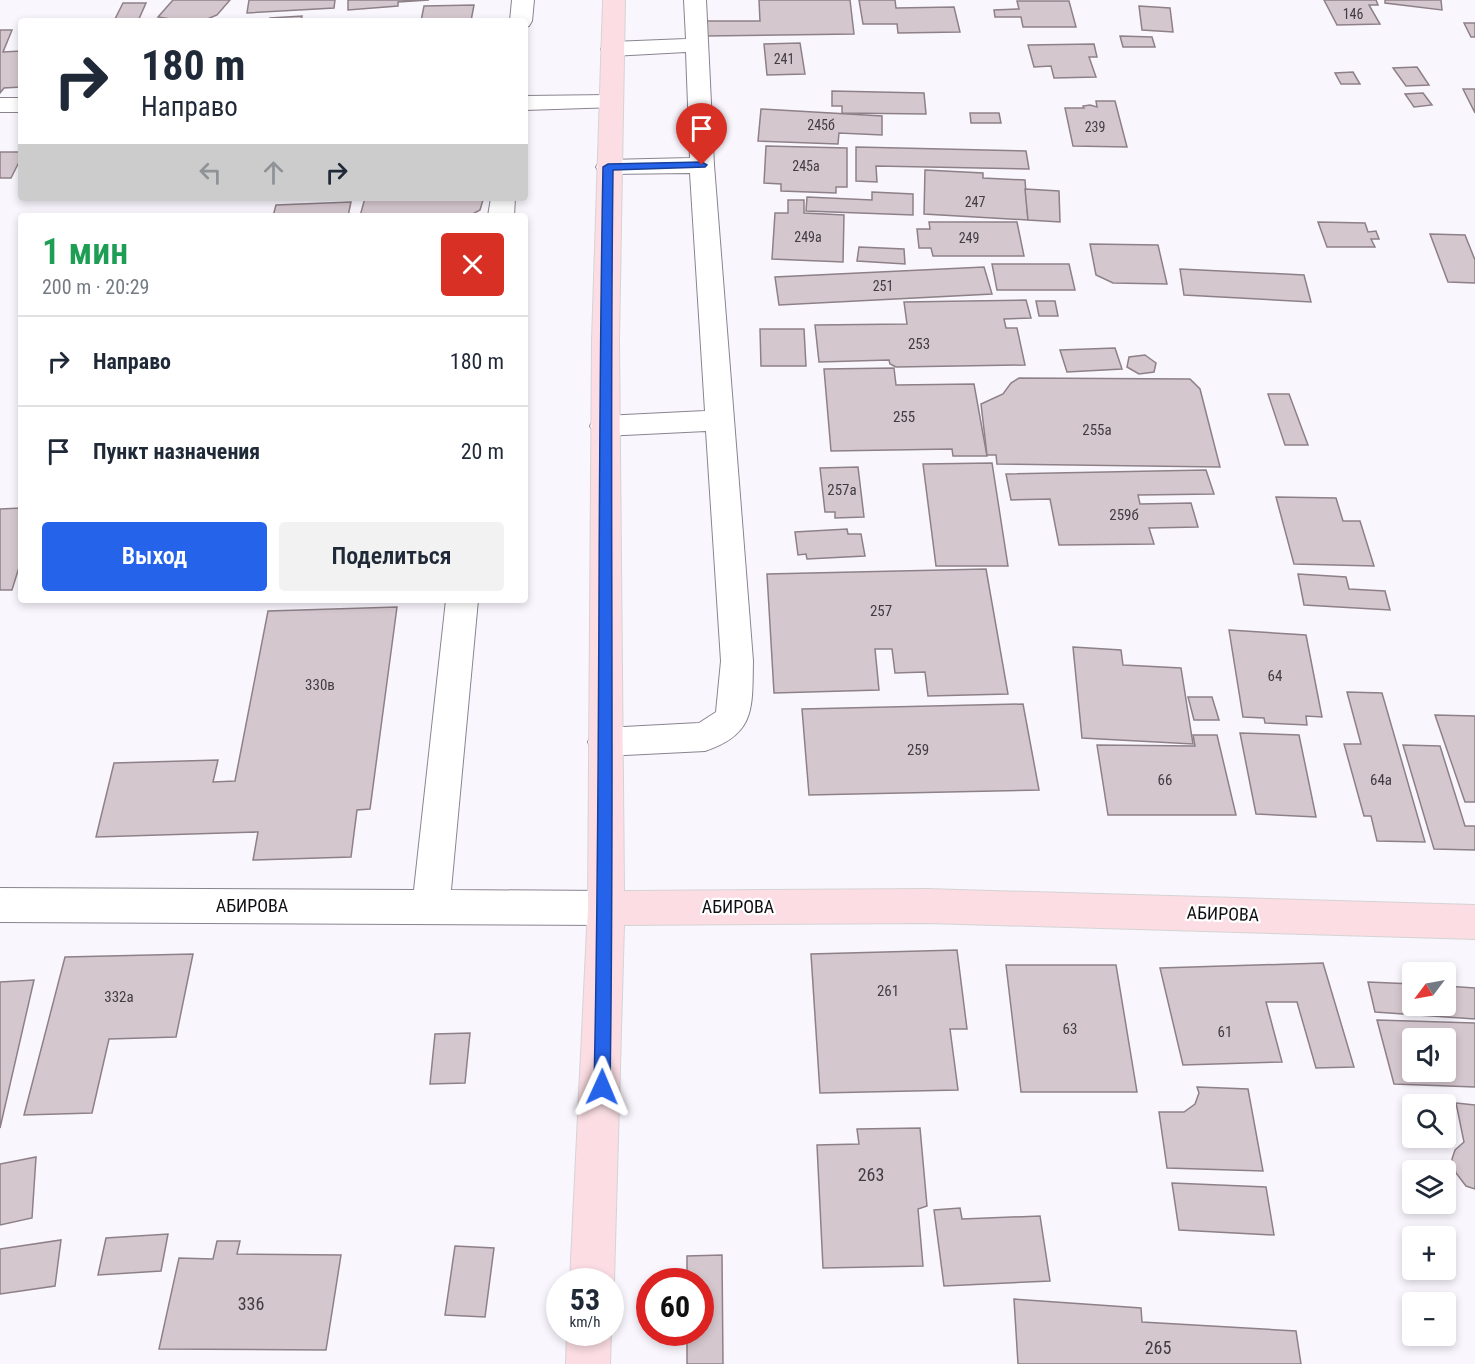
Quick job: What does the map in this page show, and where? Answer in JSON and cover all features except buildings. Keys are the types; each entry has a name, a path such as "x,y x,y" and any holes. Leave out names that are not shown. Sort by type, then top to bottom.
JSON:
{"main road":[{"path":"593,1268 601,1109 606,908 604,426 609,102 614,0"},
{"name":"АБИРОВА","path":"606,908 927,906 1475,922"},
{"path":"588,1364 589,1346"}],"street":[{"path":"521,18 523,0"},
{"path":"605,742 705,737 731,720 736,698 737,661 702,165 695,45 695,0"},
{"path":"612,49 695,45"},
{"path":"528,103 609,102"},
{"path":"0,105 18,105"},
{"path":"608,167 702,165"},
{"path":"604,426 720,420"},
{"path":"431,907 462,603"},
{"name":"АБИРОВА","path":"0,905 606,908"}],"route":[{"path":"602,1087 606,908 604,426 608,167 702,165"}]}
